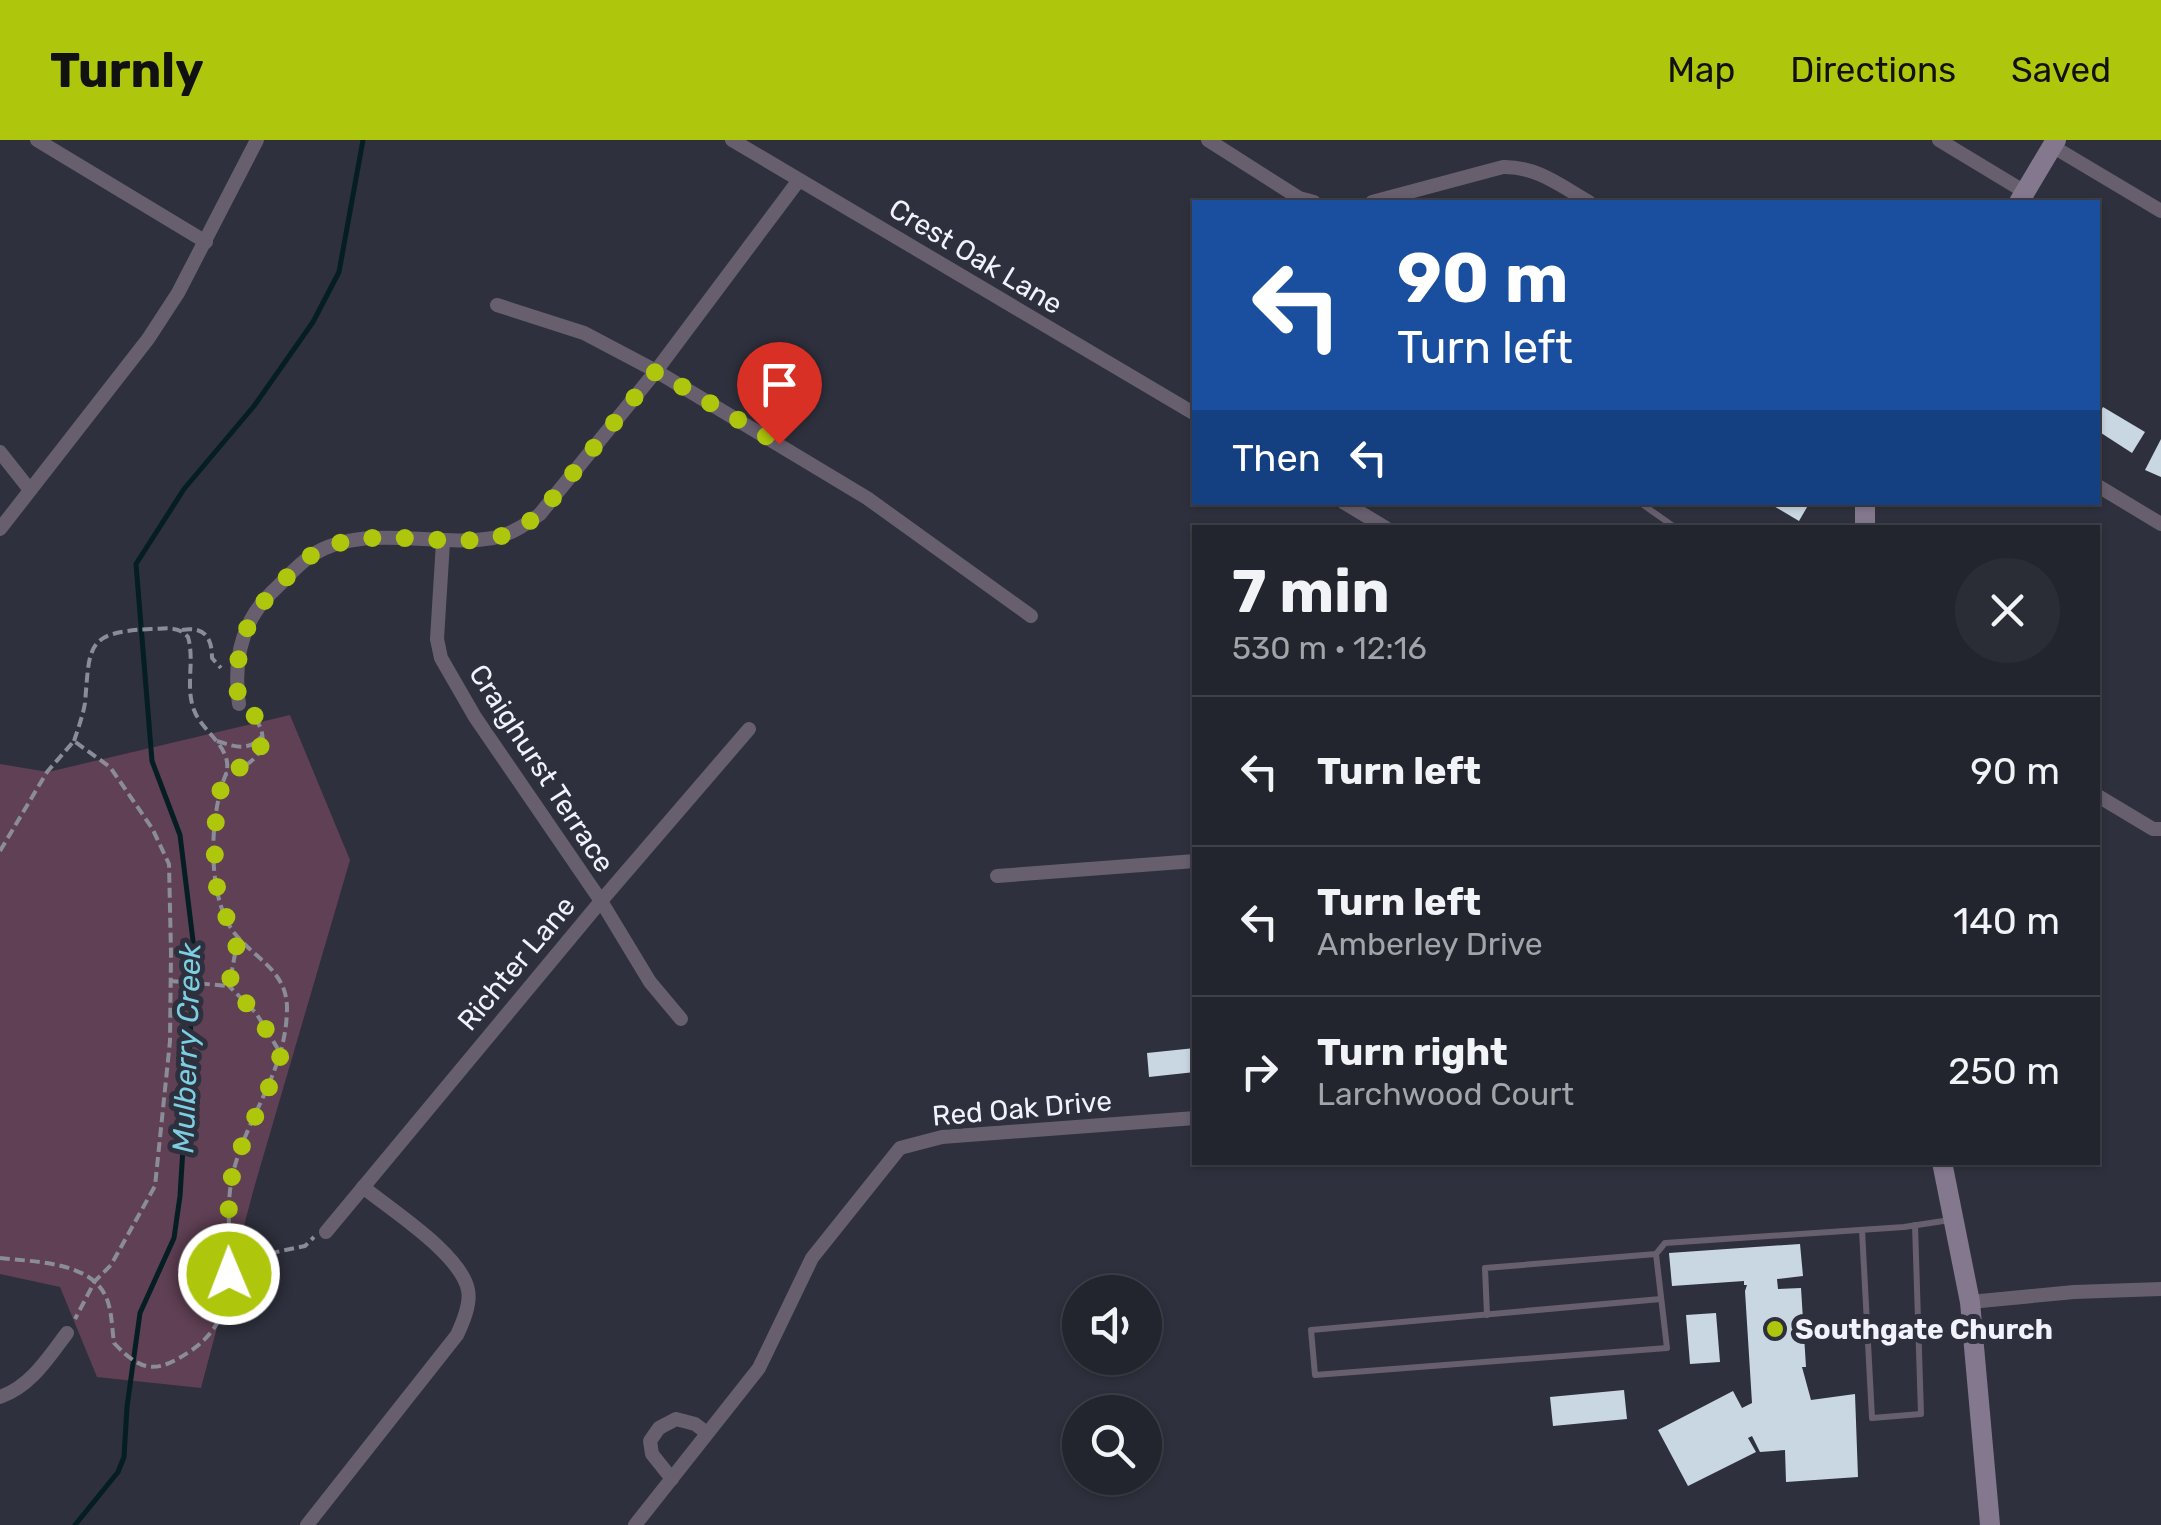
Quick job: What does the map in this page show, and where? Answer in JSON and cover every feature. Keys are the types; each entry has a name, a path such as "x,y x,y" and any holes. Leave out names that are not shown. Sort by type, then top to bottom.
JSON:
{"street":[{"path":"37,140 206,242"},
{"path":"0,529 148,339 178,294 257,140"},
{"name":"Crest Oak Lane","path":"732,140 1192,412"},
{"path":"1208,140 1307,200"},
{"path":"1939,140 2022,197 2054,143 2161,211"},
{"path":"1379,200 1518,166 1585,200"},
{"path":"239,704 238,649 258,606 312,555 372,538 443,542 496,538 540,514 656,371 799,180"},
{"path":"497,305 584,333 656,371 868,498 1031,616"},
{"path":"0,452 30,490"},
{"path":"2100,487 2161,524"},
{"path":"1349,505 1381,525"},
{"name":"Craighurst Terrace","path":"443,542 438,626 441,658 475,717 601,901 650,982 681,1020"},
{"name":"Richter Lane","path":"326,1232 749,729"},
{"path":"2100,797 2153,829 2161,829"},
{"path":"997,876 1192,862"},
{"name":"Red Oak Drive","path":"635,1525 759,1368 812,1258 900,1148 942,1137 1192,1118"},
{"path":"1943,1165 1970,1302 1990,1525"},
{"path":"307,1525 457,1335 468,1300 468,1288 456,1267 436,1246 362,1187"},
{"path":"1970,1302 2161,1289"},
{"path":"0,1397 23,1385 39,1370 67,1333"},
{"path":"672,1478 652,1454 650,1440 659,1428 676,1419 695,1424 708,1433"}],"lane":[{"path":"1643,505 1672,525"},
{"path":"1661,1300 1311,1330 1315,1375 1667,1348 1656,1254 1665,1243 1916,1226 1956,1219"},
{"path":"1862,1230 1872,1418 1921,1414 1916,1226"},
{"path":"1487,1315 1485,1268 1656,1254"}],"path":[{"path":"0,851 48,772 74,741 84,706 88,656 102,640 127,630 199,629 204,632 216,665 236,678"},
{"path":"0,1258 74,1270 95,1281 107,1298 114,1344 142,1367 153,1370 210,1337 224,1314 233,1172 281,1054 287,1005 279,974 238,938 218,902 216,814 229,766 225,754 194,711 190,697 190,646 182,630"},
{"path":"226,774 256,760 260,752 262,736 254,714 239,704"},
{"path":"216,740 245,748 262,736"},
{"path":"67,1333 156,1186 170,1041 169,864 152,828 110,767 74,741"},
{"path":"229,986 238,938"},
{"path":"170,981 229,986 256,1013 281,1054"},
{"path":"229,1274 257,1256 305,1246 320,1231 326,1232"},
{"path":"231,1237 257,1256"}],"shaded area":[{"path":"290,715 350,860 254,1188 201,1388 97,1377 60,1287 0,1274 0,764 48,772"}],"building":[{"path":"2103,407 2145,432 2132,453 2100,432"},
{"path":"2161,439 2161,477 2145,470"},
{"path":"1772,505 1808,505 1799,521"},
{"path":"1192,1048 1192,1072 1149,1077 1147,1053"},
{"name":"Southgate Church","path":"1800,1244 1803,1276 1777,1279 1778,1289 1801,1288 1806,1367 1802,1367 1811,1400 1855,1394 1858,1477 1786,1482 1785,1450 1760,1452 1752,1436 1748,1438 1756,1452 1688,1486 1658,1430 1733,1391 1742,1408 1752,1403 1747,1285 1744,1281 1672,1286 1669,1253"},
{"path":"1716,1313 1720,1362 1690,1364 1686,1315"},
{"path":"1624,1390 1627,1419 1553,1426 1550,1397"}],"waterway":[{"name":"Mulberry Creek","path":"75,1525 118,1472 124,1457 140,1313 174,1238 180,1196 195,957 180,835 152,761 136,564 184,489 254,406 313,322 339,272 363,140"}],"place":[{"name":"Southgate Church","path":"1775,1329"}],"route":[{"path":"229,1274 233,1172 281,1054 256,1013 229,986 238,938 218,902 214,842 218,798 226,774 256,760 263,739 254,714 239,704 236,678 238,649 258,606 312,555 333,546 372,538 443,542 496,538 519,528 540,514 656,371 779,444"}]}
